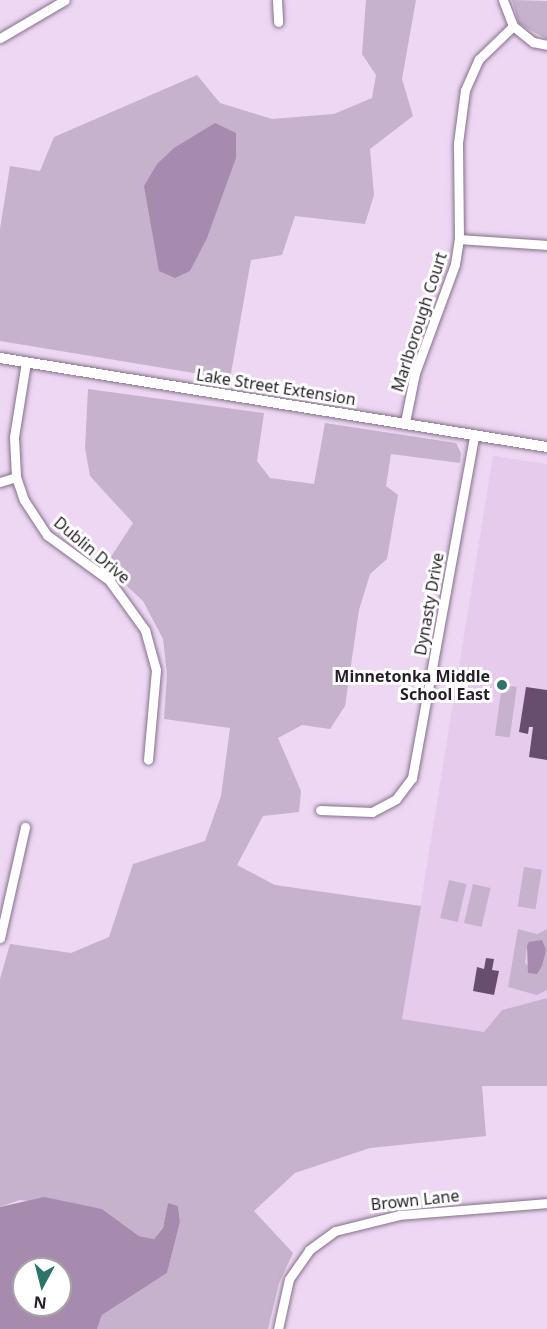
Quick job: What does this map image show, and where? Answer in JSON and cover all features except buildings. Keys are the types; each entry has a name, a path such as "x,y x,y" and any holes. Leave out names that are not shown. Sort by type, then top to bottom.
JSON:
{"street":[{"path":"0,38 65,0"},
{"path":"277,0 278,22"},
{"path":"503,0 513,26 533,42 547,45"},
{"name":"Marlborough Court","path":"405,423 415,373 447,289 459,239 458,143 465,90 479,59 513,26"},
{"path":"459,239 547,245"},
{"name":"Lake Street Extension","path":"0,358 547,447"},
{"name":"Dublin Drive","path":"26,362 14,437 16,477 24,500 47,536 109,580 145,630 156,670 148,760"},
{"name":"Dynasty Drive","path":"320,810 372,812 396,799 412,778 474,436"},
{"path":"0,482 16,477"},
{"path":"0,938 25,827"},
{"name":"Brown Lane","path":"278,1329 289,1280 309,1250 335,1231 399,1215 547,1203"}],"shaded area":[{"path":"366,0 416,0 402,79 413,116 370,149 374,195 365,224 295,216 282,255 251,260 230,379 0,341 0,229 10,166 40,171 54,137 197,75 220,103 272,119 334,114 372,98 376,75 362,54"},
{"path":"512,0 547,1 547,39 519,24"},
{"path":"215,123 236,133 236,158 207,238 190,271 175,278 159,271 144,186 157,164 174,148"},
{"path":"88,389 264,413 257,461 270,478 314,484 325,423 456,443 461,453 460,463 391,454 386,486 398,495 387,559 370,574 359,610 345,706 330,729 302,725 278,738 301,791 299,812 263,816 237,865 275,885 421,906 402,1019 484,1032 502,1010 547,998 547,1086 482,1086 486,1136 370,1148 295,1173 254,1211 293,1253 279,1283 268,1329 97,1329 102,1315 167,1273 180,1222 178,1206 168,1204 163,1228 154,1239 139,1236 102,1209 20,1200 0,1207 0,979 10,944 71,953 109,937 133,864 205,841 221,796 230,728 164,719 167,674 163,639 143,601 105,566 133,523 90,476 85,448"},
{"name":"Minnetonka Middle School East","path":"493,456 547,464 547,998 502,1010 484,1032 402,1019"},
{"path":"502,685 517,687 510,738 495,736"},
{"path":"524,867 542,870 536,909 518,907"},
{"path":"449,880 467,884 458,922 440,918"},
{"path":"473,884 491,888 482,927 464,923"},
{"path":"518,929 537,934 547,929 547,990 537,995 508,987","holes":["527,946 546,950 537,973 525,963"]},
{"path":"542,940 546,950 542,966 537,974 528,973 527,946 529,942"},
{"path":"44,1197 102,1209 139,1236 154,1239 163,1228 168,1203 178,1206 180,1222 167,1273 102,1315 97,1329 0,1329 0,1207"}],"place":[{"name":"Minnetonka Middle School East","path":"502,685"}]}
